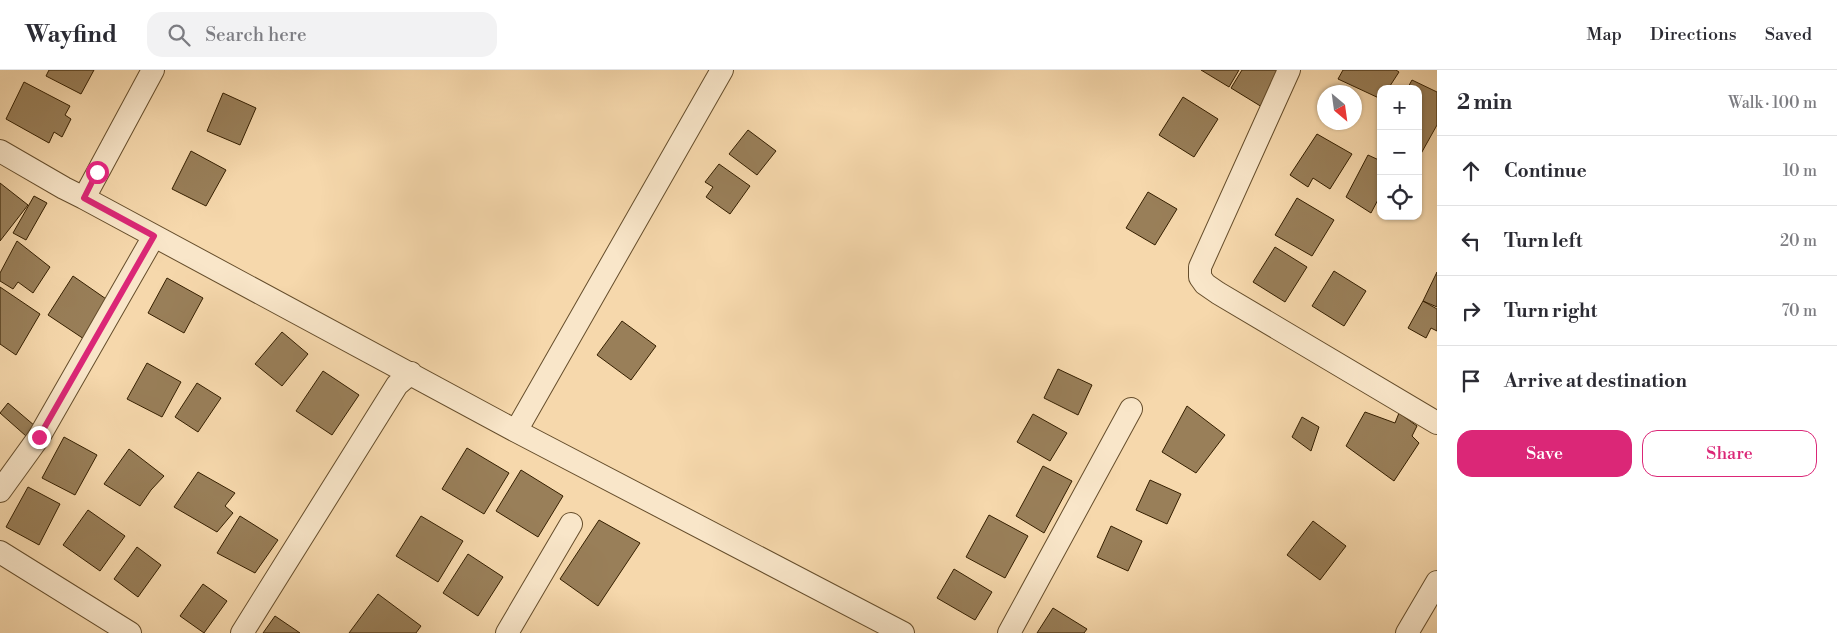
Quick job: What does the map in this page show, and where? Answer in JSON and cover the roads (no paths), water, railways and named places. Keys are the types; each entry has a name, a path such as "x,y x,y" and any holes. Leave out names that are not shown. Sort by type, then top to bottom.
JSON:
{"street":[{"path":"84,198 153,70"},
{"path":"516,431 722,70"},
{"path":"1289,70 1200,267 1200,276 1206,284 1240,308 1437,423"},
{"path":"0,151 64,188 516,431 904,633"},
{"path":"0,491 39,437 154,236"},
{"path":"242,633 397,385 410,373"},
{"path":"1009,633 1131,409"},
{"path":"507,633 570,524"},
{"path":"0,552 130,633"},
{"path":"1407,633 1437,582"}]}
